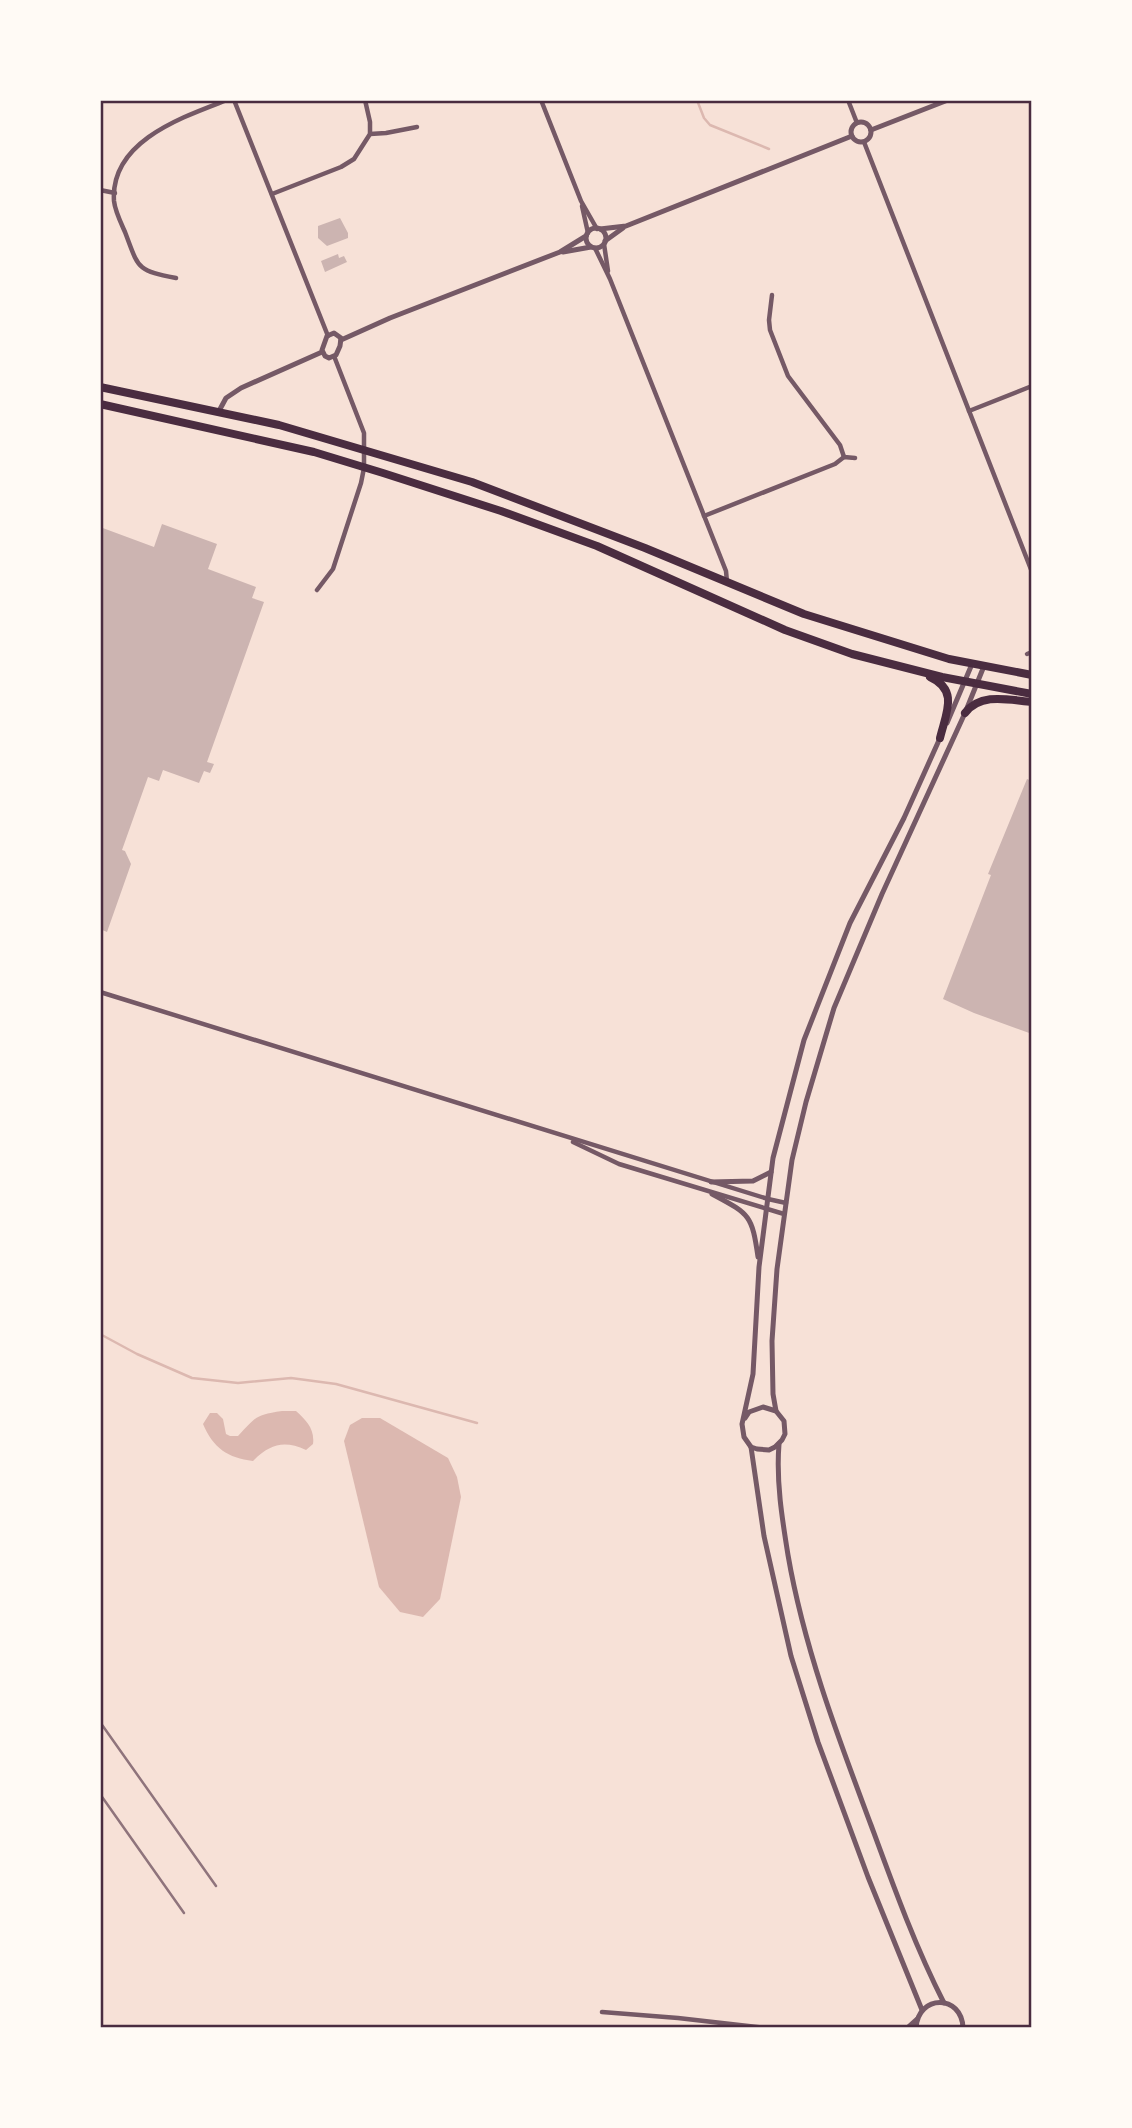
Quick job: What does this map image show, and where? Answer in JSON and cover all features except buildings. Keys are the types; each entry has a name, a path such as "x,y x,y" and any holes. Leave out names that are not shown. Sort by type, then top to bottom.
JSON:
{"highway":[{"path":"100,387 279,425 472,482 645,548 804,614 972,664 1032,675"},
{"path":"100,404 314,452 597,546 785,630 852,654 965,682 1032,694"},
{"path":"910,669 934,679 942,684 947,692 948,702 940,738"},
{"path":"965,713 976,701 987,699 1032,702"}],"street":[{"path":"176,278 146,272 136,261 114,202 116,184 124,162 132,150 179,119 227,100"},
{"path":"234,100 328,336"},
{"path":"272,194 341,167 354,159 370,134 365,100"},
{"path":"541,100 581,201 598,229 605,234 610,279"},
{"path":"848,100 857,123"},
{"path":"871,130 948,100"},
{"path":"857,123 866,123 871,130 870,137 864,142 857,142 852,136 852,128 857,123"},
{"path":"370,134 417,127"},
{"path":"341,340 390,318 560,252 598,229 626,226 852,136"},
{"path":"864,142 1032,572"},
{"path":"100,190 115,193"},
{"path":"581,201 587,242 610,279 726,570 727,583"},
{"path":"560,252 593,248 626,226"},
{"path":"772,295 770,330 788,376 840,445 844,457"},
{"path":"334,333 338,335 341,340 334,356 329,358 322,352 328,336 334,333"},
{"path":"219,411 226,398 241,388 322,352"},
{"path":"317,590 333,569 364,468 364,433 334,356"},
{"path":"969,411 1032,386"},
{"path":"704,516 835,464 844,457 855,458"},
{"path":"922,2010 818,1742 791,1656 764,1536 751,1447 742,1431 753,1374 759,1267 771,1172 804,1040 850,923 904,818 972,664"},
{"path":"776,1411 772,1342 784,1214 792,1160 806,1102 834,1008 984,666"},
{"path":"100,992 560,1136 786,1203"},
{"path":"560,1136 619,1164 784,1214"},
{"path":"711,1182 752,1181 771,1172"},
{"path":"712,1194 740,1209 749,1219 754,1229 759,1267"},
{"path":"745,1418 755,1409 763,1407 776,1411 785,1428 785,1434 775,1447 763,1450 751,1447"},
{"path":"779,1444 777,1473 783,1529 807,1640 846,1758 896,1891 944,2003"},
{"path":"907,2028 929,2005 944,2003 959,2013 963,2028"},
{"path":"602,2012 765,2028"},
{"path":"916,2028 917,2019"}],"shaded area":[{"path":"282,1411 296,1411 309,1425 313,1444 306,1450 291,1445 278,1445 253,1461 244,1460 222,1450 203,1424 210,1413 217,1413 223,1419 226,1434 238,1436 257,1418"},
{"path":"362,1418 380,1418 448,1458 457,1477 461,1497 440,1599 423,1617 400,1612 379,1587 344,1441 350,1425"}],"waterway":[{"path":"697,100 710,125 769,149"},
{"path":"100,1334 192,1378 238,1383 291,1378 336,1384 477,1423"}],"railway":[{"path":"100,1722 216,1886"},
{"path":"100,1794 184,1913"}]}
